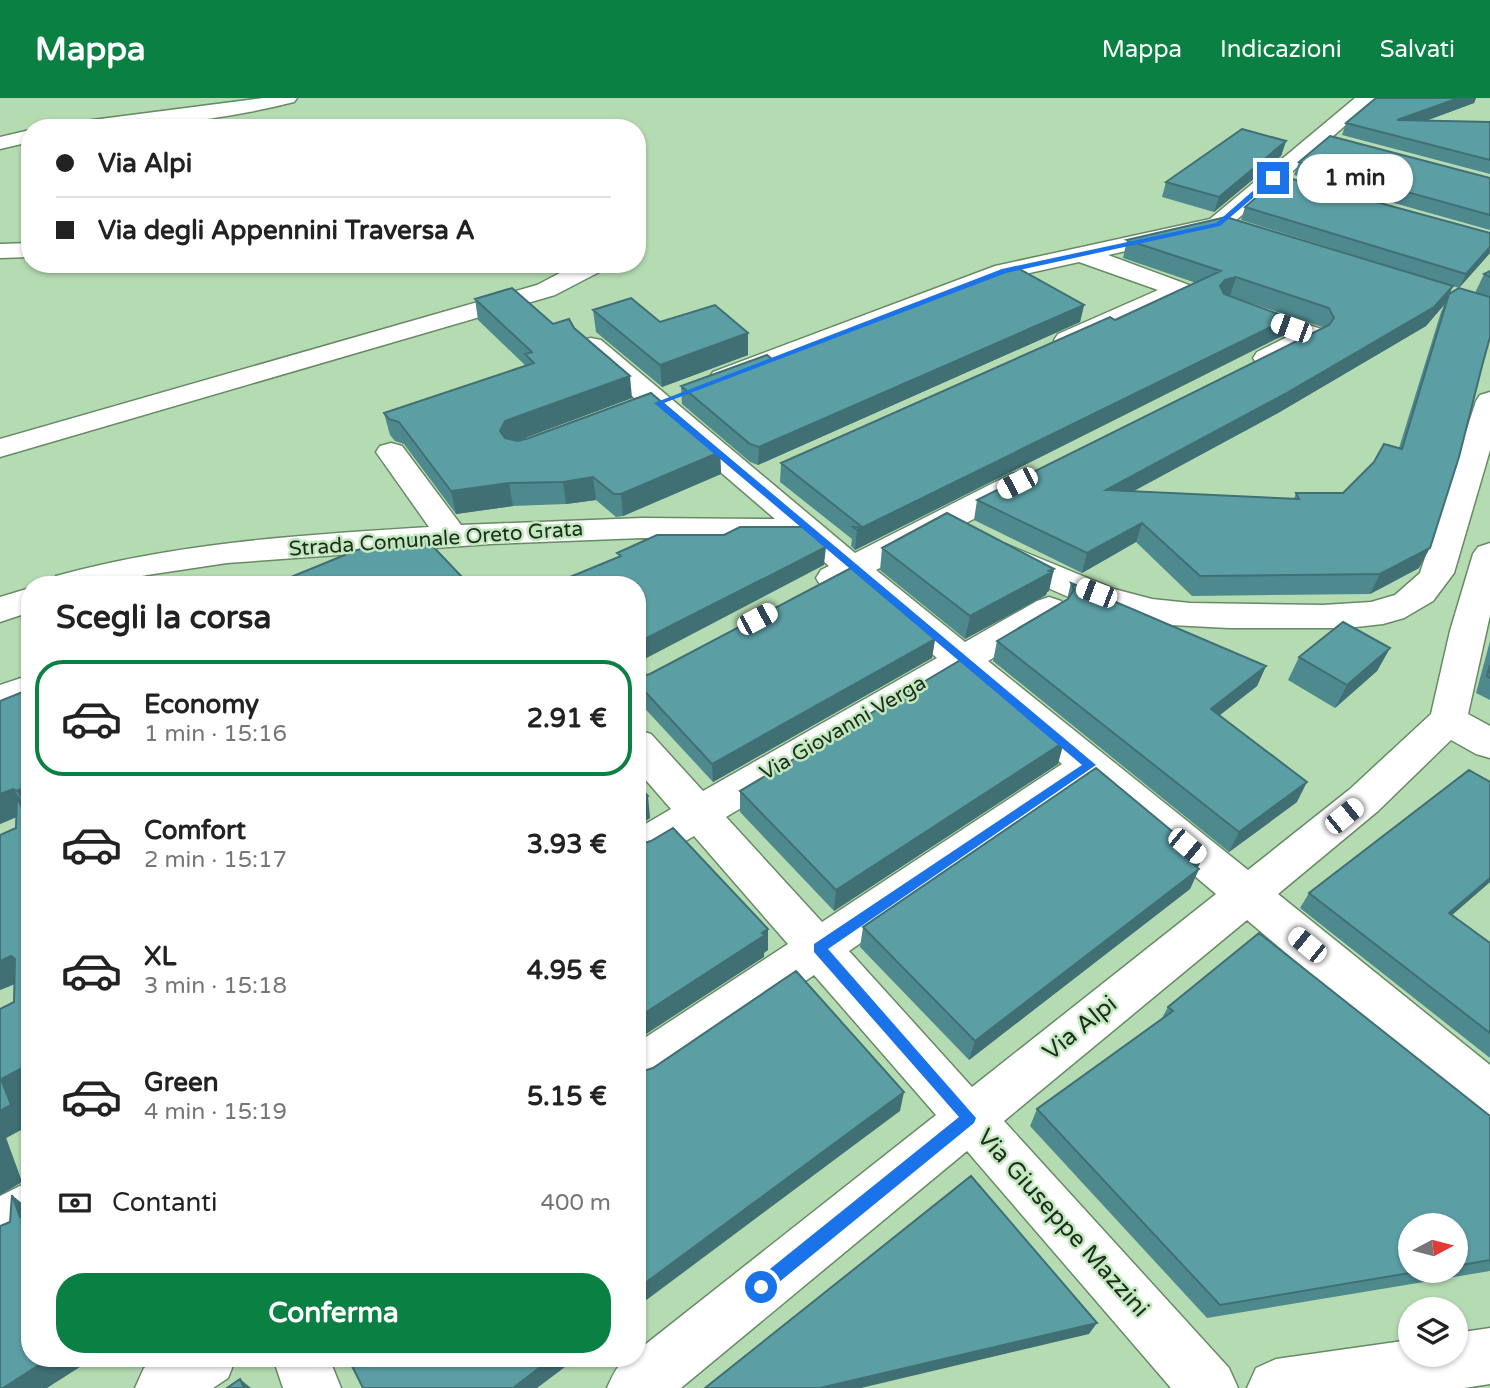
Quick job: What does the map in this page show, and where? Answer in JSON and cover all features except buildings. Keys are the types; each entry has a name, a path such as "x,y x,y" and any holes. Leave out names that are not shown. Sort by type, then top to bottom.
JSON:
{"street":[{"path":"150,119 255,106 287,98"},
{"path":"1218,225 1367,98"},
{"path":"0,143 21,138"},
{"path":"1320,138 1346,145"},
{"path":"1273,178 1298,185"},
{"path":"668,399 1004,271 1218,225 1244,232"},
{"path":"0,251 21,250"},
{"path":"1041,352 1180,290 1081,254"},
{"path":"0,448 546,290 579,273"},
{"path":"1229,306 1312,335 1238,372"},
{"path":"587,341 668,399 763,476 808,531 1490,1095"},
{"path":"943,520 1025,566 1132,606 1203,616 1343,616 1385,612 1429,588 1437,573 1490,401"},
{"path":"391,452 452,536"},
{"path":"804,593 1041,471"},
{"name":"Strada Comunale Oreto Grata","path":"102,576 169,560 311,545 452,536 709,526 808,531"},
{"path":"1490,554 1468,631 1448,720 1490,744"},
{"path":"0,610 21,602"},
{"name":"Via Giovanni Verga","path":"646,844 1049,609"},
{"name":"Via Alpi","path":"636,1388 1363,800 1448,720"},
{"name":"Via Giuseppe Mazzini","path":"646,754 1209,1388"},
{"path":"646,1064 1090,765"},
{"path":"0,1225 21,1213"},
{"path":"1276,1388 1490,1356"},
{"path":"164,1388 195,1367"},
{"path":"304,1367 312,1388"}],"route":[{"path":"761,1287 969,1118 819,948 1090,765 658,403 1004,271 1218,225 1273,178"}]}
